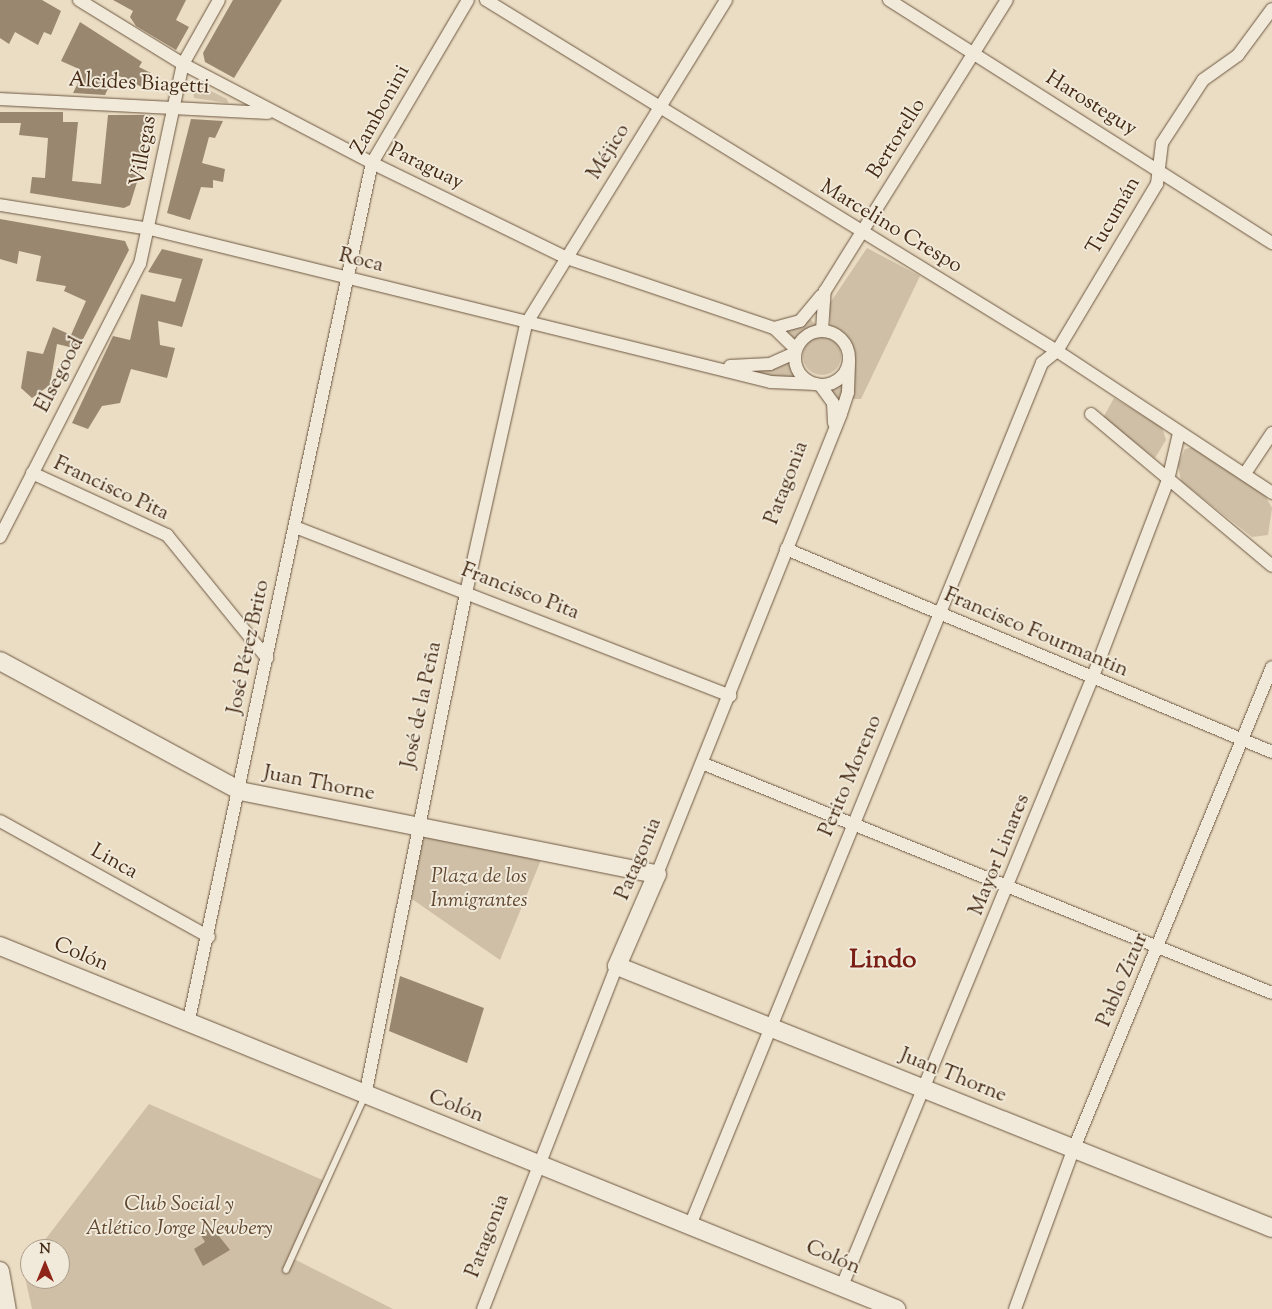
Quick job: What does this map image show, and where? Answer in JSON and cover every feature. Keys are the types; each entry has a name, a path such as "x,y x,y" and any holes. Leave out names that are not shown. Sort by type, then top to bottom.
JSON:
{"street":[{"name":"Paraguay","path":"79,0 183,64 372,162 567,258 774,328 795,351"},
{"name":"Villegas","path":"150,230 173,105 183,64 219,0"},
{"name":"Zambonini","path":"347,278 372,162 468,0"},
{"name":"Marcelino Crespo","path":"486,0 862,234 1056,351 1179,433 1246,472 1272,493"},
{"name":"Méjico","path":"526,324 726,0"},
{"name":"Harosteguy","path":"889,0 1272,243"},
{"name":"Bertorello","path":"822,330 825,291 1007,0"},
{"name":"Tucumán","path":"1056,351 1161,171 1162,143 1203,80 1238,56 1272,9"},
{"name":"Alcides Biagetti","path":"0,99 173,105 276,113"},
{"name":"Roca","path":"0,204 150,230 526,324 710,366"},
{"name":"Elsegood","path":"0,537 140,264 150,230"},
{"name":"José Pérez Brito","path":"188,1024 209,937 347,278"},
{"path":"774,328 800,321 825,291"},
{"name":"José de la Peña","path":"365,1096 466,593 526,324"},
{"path":"822,330 845,343 849,360 842,376 818,385 771,382 710,366 770,364 795,351 806,335 822,330"},
{"path":"795,351 800,375 818,385"},
{"name":"Perito Moreno","path":"691,1223 853,823 941,615 1042,363 1056,351"},
{"name":"Patagonia","path":"483,1309 617,966 704,764 848,392 849,360"},
{"name":"Patagonia","path":"818,385 832,403 834,426"},
{"path":"1091,414 1168,480 1267,553 1272,566"},
{"name":"Mayor Linares","path":"842,1286 922,1088 1010,885 1092,679 1168,480 1179,433"},
{"path":"1246,472 1272,433"},
{"name":"Francisco Pita","path":"32,474 167,535 267,658"},
{"name":"Francisco Pita","path":"295,527 730,696"},
{"name":"Francisco Fourmantin","path":"786,550 1092,679 1272,752"},
{"name":"Juan Thorne","path":"0,661 240,791 657,874"},
{"name":"Pablo Zizur","path":"1015,1309 1074,1148 1159,946 1272,668"},
{"path":"704,764 1010,885 1272,993"},
{"name":"Linca","path":"0,822 209,937"},
{"name":"Colón","path":"0,946 365,1096 691,1223 896,1309"},
{"name":"Juan Thorne","path":"617,966 1272,1228"},
{"path":"0,1271 7,1309"}],"lane":[{"path":"286,1270 365,1096"}],"green space":[{"path":"201,86 227,99 228,103 194,98 193,89"},
{"path":"867,248 920,276 861,399 853,399 852,348 843,333 831,327 828,306"},
{"path":"810,319 818,327 794,341 784,331"},
{"path":"822,337 836,342 841,356 836,370 822,375 808,370 803,356 808,342"},
{"path":"791,359 794,372 803,381 744,371"},
{"path":"843,380 844,392 840,406 828,387"},
{"path":"1114,398 1162,427 1166,440 1155,458 1103,418"},
{"path":"1194,447 1263,492 1272,508 1268,535 1252,537 1181,481 1178,465 1185,449"},
{"name":"Plaza de los Inmigrantes","path":"423,836 543,855 500,960 409,897"},
{"name":"Club Social y Atlético Jorge Newbery","path":"149,1104 327,1182 292,1258 393,1309 32,1309 28,1289 70,1289 70,1239 46,1239"}],"building":[{"path":"0,0 42,0 61,11 51,35 44,32 38,45 15,32 9,44 0,38"},
{"path":"113,0 186,0 176,20 189,27 176,50 136,26 130,17 133,11"},
{"path":"233,0 282,0 234,78 205,62 203,53"},
{"path":"80,22 142,62 139,67 151,73 144,88 115,74 105,95 73,93 82,75 79,69 61,61"},
{"path":"0,112 63,112 63,122 78,122 72,181 101,184 108,115 150,115 155,123 130,205 124,208 30,193 32,177 45,178 48,138 19,135 21,123 0,123"},
{"path":"191,119 223,121 215,138 209,137 202,163 225,169 223,182 213,180 213,188 201,187 190,220 167,213"},
{"path":"0,219 125,241 129,250 78,349 57,344 50,385 32,398 21,388 27,351 43,354 53,327 71,335 86,301 64,291 66,286 36,281 41,256 19,251 17,264 0,259"},
{"path":"162,249 203,259 182,327 158,321 160,345 175,348 167,378 131,369 120,403 102,406 88,429 72,423 113,336 130,340 141,294 175,302 182,279 148,272"},
{"path":"400,976 484,1008 467,1063 389,1031"},
{"path":"211,1226 230,1250 203,1266 194,1249 205,1242 199,1232"}],"district":[{"name":"Lindo","path":"883,961"}]}
